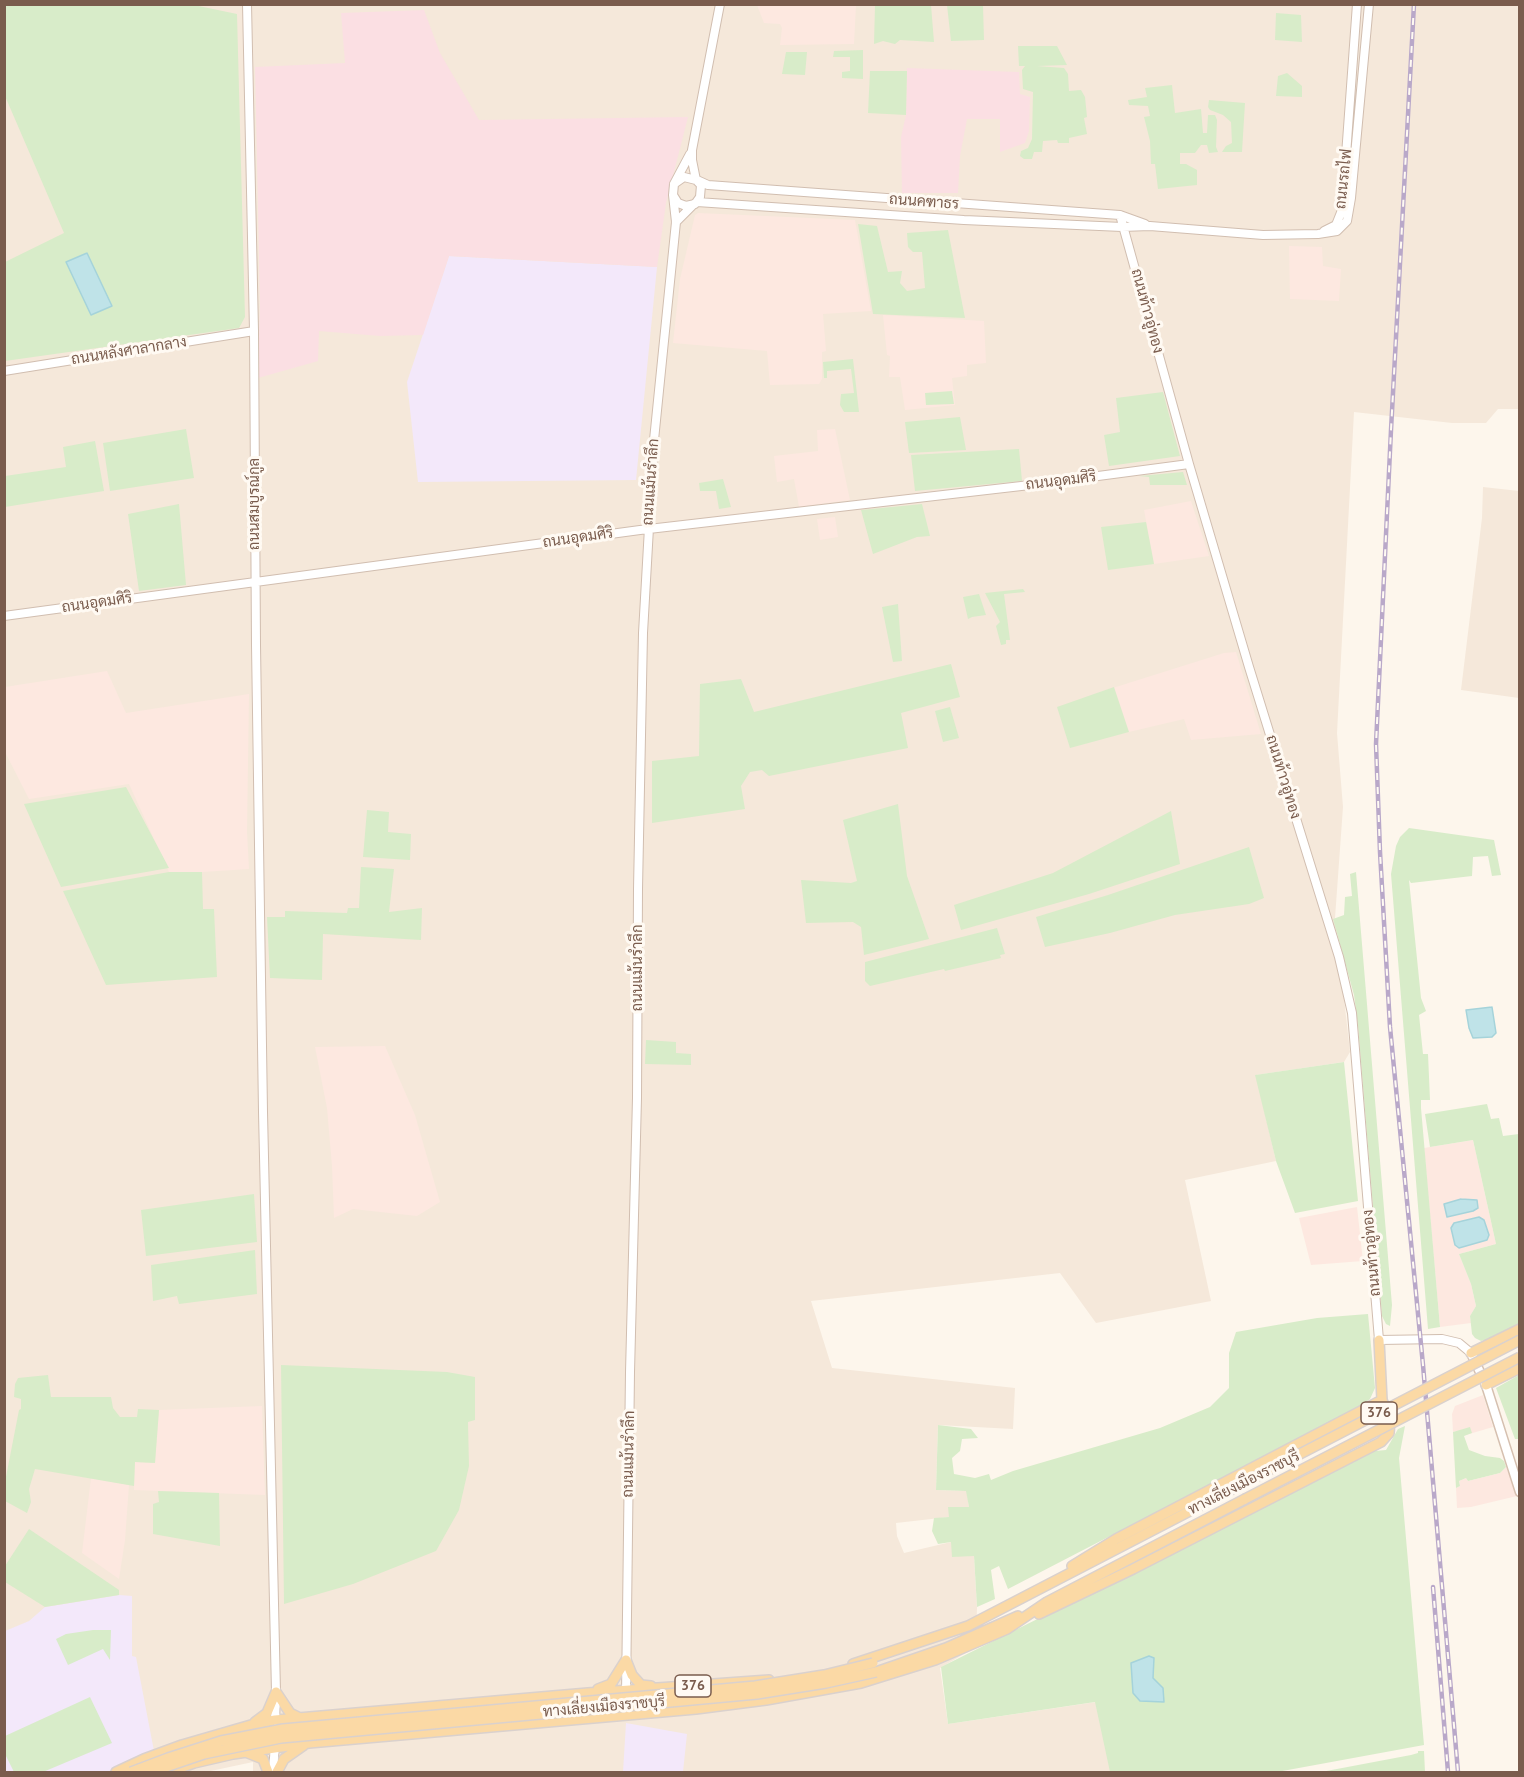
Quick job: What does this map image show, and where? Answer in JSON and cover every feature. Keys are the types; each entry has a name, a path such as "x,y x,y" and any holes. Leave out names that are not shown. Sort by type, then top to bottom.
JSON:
{"main road":[{"path":"1520,1329 1472,1353 1486,1385 1520,1492"},
{"path":"1007,1629 1133,1569 1381,1442 1389,1433 1390,1419 1382,1400 1379,1340"},
{"name":"ทางเลี่ยงเมืองราชบุรี","path":"131,1773 221,1741 283,1729 755,1686 875,1668 1006,1607 1520,1340"},
{"name":"ทางเลี่ยงเมืองราชบุรี","path":"151,1773 204,1754 281,1738 803,1688 946,1647 1047,1602 1520,1357"},
{"path":"1486,1385 1520,1368"},
{"path":"1006,1607 1116,1539 1382,1400"},
{"name":"ทางเลี่ยงเมืองราชบุรี","path":"168,1773 194,1763 246,1752 309,1743 696,1709 766,1701 850,1686 935,1660 1007,1629 1047,1602"},
{"name":"ทางเลี่ยงเมืองราชบุรี","path":"116,1773 144,1759 182,1745 275,1720 770,1680 809,1674 867,1660 968,1626"},
{"path":"626,1660 632,1675 641,1685 670,1688"},
{"path":"588,1693 611,1684 626,1660"},
{"path":"276,1692 290,1713 301,1718"},
{"path":"250,1725 267,1713 276,1692"},
{"path":"275,1773 284,1759 309,1743"},
{"path":"246,1752 263,1759 268,1773"}],"street":[{"name":"ถนนสมบูรณ์กูล","path":"247,4 254,331 255,583 262,1004 276,1692 275,1773"},
{"path":"676,222 696,203 702,192 692,160 692,150 720,4"},
{"name":"ถนนรถไฟ","path":"1317,234 1336,225 1342,210 1358,4"},
{"name":"ถนนรถไฟ","path":"1317,234 1337,231 1347,221 1358,134 1369,4"},
{"path":"692,150 674,184 673,195 682,205 696,203"},
{"path":"674,184 684,177 697,180"},
{"name":"ถนนคฑาธร","path":"697,180 708,185 1120,215 1150,226"},
{"name":"ถนนแม้นรำลึก","path":"626,1715 643,639 648,530 660,370 676,222 673,195"},
{"name":"ถนนคฑาธร","path":"696,203 964,220 1122,227 1150,226 1263,235 1317,234"},
{"name":"ถนนท้าวอู่ทอง","path":"1120,215 1189,464 1339,957 1352,1013 1379,1340"},
{"name":"ถนนหลังศาลากลาง","path":"4,371 254,331"},
{"name":"ถนนอุดมศิริ","path":"4,616 648,530 1189,464"},
{"path":"1379,1340 1442,1339 1459,1344 1472,1353"}],"shaded area":[{"path":"5,5 1519,5 1519,409 1498,409 1486,423 1452,423 1354,412 1337,733 1343,807 1335,918 1350,1052 1344,1062 1256,1075 1276,1161 1185,1180 1211,1301 1096,1323 1060,1273 811,1301 832,1368 1015,1388 1013,1429 938,1425 936,1490 967,1491 969,1507 949,1517 896,1523 897,1536 904,1553 951,1542 974,1556 977,1607 976,1647 940,1668 948,1724 1096,1702 1119,1772 253,1772 253,1762 206,1772 5,1772"},
{"path":"757,5 856,5 854,44 780,45 782,28 780,24 764,23"},
{"path":"424,10 440,53 479,120 688,117 666,203 657,267 449,256 423,335 380,336 319,331 318,361 258,378 260,305 255,67 345,63 341,13"},
{"path":"907,68 1019,72 1020,94 1030,97 1029,131 1025,143 1000,152 1000,119 967,119 960,156 958,193 902,193 901,137 906,115"},
{"path":"698,213 855,220 871,311 823,314 826,351 822,352 822,379 819,384 770,385 767,351 673,343 680,279 695,215"},
{"path":"1289,246 1322,247 1323,266 1341,269 1339,301 1290,299"},
{"path":"449,256 657,267 636,480 418,482 407,382"},
{"path":"883,315 984,321 986,363 967,365 967,376 952,378 955,405 905,410 900,377 889,377 890,356 887,355"},
{"path":"835,429 850,500 799,507 794,479 777,482 774,456 818,451 817,430"},
{"path":"1483,487 1519,491 1519,698 1461,690 1482,518"},
{"path":"1191,501 1209,556 1154,564 1144,510"},
{"path":"835,517 838,537 820,540 817,519"},
{"path":"1236,652 1261,734 1191,740 1184,719 1112,736 1100,692 1224,653"},
{"path":"107,671 126,713 249,694 247,832 249,869 169,872 129,784 29,799 5,752 5,687"},
{"path":"385,1046 415,1115 440,1202 417,1216 353,1209 334,1218 327,1108 315,1047"},
{"path":"1473,1140 1496,1244 1459,1254 1471,1284 1476,1306 1470,1316 1471,1323 1440,1327 1424,1148"},
{"path":"1357,1207 1363,1261 1311,1265 1299,1218"},
{"path":"1483,1395 1493,1427 1459,1437 1457,1431 1453,1432 1452,1414 1455,1406"},
{"path":"262,1406 265,1495 134,1490 135,1462 155,1463 159,1410"},
{"path":"1506,1467 1517,1496 1457,1508 1456,1488 1460,1486 1459,1481 1500,1473"},
{"path":"91,1478 129,1485 125,1540 119,1579 82,1553"},
{"path":"119,1595 132,1596 132,1656 136,1657 154,1751 107,1772 5,1772 5,1631 29,1621 45,1607"},
{"path":"626,1723 687,1734 683,1772 623,1772"}],"green space":[{"path":"189,4 237,14 245,317 239,328 5,361 5,262 64,233 5,96 4,5"},
{"path":"875,5 931,5 934,42 900,40 895,44 883,41 874,44"},
{"path":"947,5 983,5 984,40 951,41"},
{"path":"1276,13 1301,15 1302,42 1275,40"},
{"path":"1018,46 1057,46 1067,65 1037,66 1064,68 1068,74 1069,91 1081,90 1085,97 1087,117 1084,118 1087,134 1069,138 1069,143 1058,143 1057,140 1043,141 1042,152 1034,152 1032,159 1024,159 1020,156 1021,151 1028,148 1032,139 1033,92 1023,89 1022,70 1025,66 1019,66"},
{"path":"863,50 863,79 842,78 842,72 850,71 850,57 833,57 834,51"},
{"path":"786,52 807,52 805,75 782,74"},
{"path":"870,71 907,71 906,115 868,113"},
{"path":"1287,73 1302,86 1302,97 1276,96 1278,76"},
{"path":"1172,85 1175,113 1201,109 1203,133 1207,133 1208,115 1215,115 1218,152 1209,153 1207,145 1201,145 1195,153 1180,153 1180,164 1186,164 1197,170 1197,185 1158,189 1155,164 1151,164 1150,141 1144,117 1150,116 1148,106 1129,105 1128,100 1147,97 1145,88"},
{"path":"1209,100 1245,103 1242,152 1222,152 1232,143 1231,122 1223,115 1210,110"},
{"path":"858,224 877,226 888,272 902,271 900,283 907,291 925,288 922,252 913,252 908,247 907,233 948,230 965,318 873,314"},
{"path":"853,359 859,412 844,412 840,405 841,394 854,393 851,369 827,371 827,378 824,378 823,362"},
{"path":"952,391 954,404 926,405 925,393"},
{"path":"1163,392 1180,456 1109,466 1104,435 1120,432 1116,398"},
{"path":"960,417 966,450 909,453 905,422"},
{"path":"186,429 194,478 110,491 103,443"},
{"path":"95,441 104,491 5,507 5,476 66,467 63,447"},
{"path":"1019,449 1022,481 915,491 911,455"},
{"path":"1183,472 1187,485 1150,485 1149,477 1139,476"},
{"path":"723,479 731,507 719,509 716,491 700,491 699,483"},
{"path":"179,504 186,585 139,591 128,514"},
{"path":"922,504 930,536 917,537 873,554 861,510"},
{"path":"1146,522 1154,564 1108,570 1101,527"},
{"path":"1023,589 1025,592 1004,594 1010,640 1006,640 1006,644 1001,645 996,626 1000,622 985,593"},
{"path":"979,594 986,615 968,619 963,597"},
{"path":"898,604 902,661 893,662 882,607"},
{"path":"951,664 960,697 901,713 908,748 769,776 762,770 750,772 741,786 745,809 652,823 652,761 699,756 700,684 741,679 754,712"},
{"path":"1114,687 1129,732 1070,748 1057,707"},
{"path":"950,707 959,738 943,742 935,711"},
{"path":"126,787 169,868 61,887 24,804"},
{"path":"898,804 907,876 929,939 864,955 861,927 853,922 806,923 801,880 851,883 857,881 843,820"},
{"path":"367,810 389,812 388,832 411,834 410,860 363,857"},
{"path":"1171,811 1180,864 1089,894 961,930 954,905 1053,873"},
{"path":"1409,828 1494,840 1501,875 1492,876 1488,856 1473,857 1472,876 1411,883 1409,880 1421,998 1426,1011 1419,1015 1423,1054 1428,1054 1430,1100 1421,1100 1421,1108 1440,1327 1428,1329 1391,874 1396,846 1400,837"},
{"path":"1249,847 1264,898 1249,904 1175,915 1110,933 1045,947 1036,917"},
{"path":"361,867 394,869 389,912 422,908 421,940 323,934 322,980 270,978 267,917 285,917 285,911 347,913 348,908 359,908"},
{"path":"169,872 202,872 203,909 214,909 217,977 106,985 63,891"},
{"path":"1356,872 1392,1305 1390,1326 1386,1324 1382,1316 1354,995 1333,919 1344,915 1345,897 1352,896 1350,874"},
{"path":"997,928 1005,954 1000,955 1001,958 870,986 865,981 865,962"},
{"path":"646,1040 676,1042 676,1053 691,1054 691,1065 645,1064"},
{"path":"1344,1062 1358,1201 1295,1213 1276,1161 1255,1075"},
{"path":"1487,1104 1491,1119 1499,1118 1503,1136 1519,1134 1519,1324 1490,1339 1481,1341 1472,1334 1470,1316 1476,1306 1471,1284 1459,1254 1496,1244 1473,1140 1430,1147 1425,1114"},
{"path":"254,1194 257,1242 146,1256 141,1210"},
{"path":"255,1250 257,1294 179,1304 177,1296 153,1301 151,1265"},
{"path":"1368,1314 1375,1388 1370,1399 1359,1407 1008,1589 999,1566 991,1570 995,1599 977,1607 974,1556 952,1557 951,1542 938,1544 932,1531 934,1518 949,1517 948,1507 969,1507 966,1491 936,1490 938,1425 971,1429 978,1438 962,1439 960,1451 952,1458 954,1474 975,1478 989,1474 991,1480 1013,1471 1160,1428 1210,1407 1229,1388 1229,1353 1236,1332 1317,1318"},
{"path":"281,1365 447,1372 475,1377 475,1420 468,1422 469,1466 459,1510 436,1551 353,1584 284,1604"},
{"path":"48,1375 51,1397 111,1397 113,1408 120,1417 137,1417 138,1409 159,1410 155,1463 135,1462 134,1486 35,1469 29,1489 31,1502 27,1513 5,1501 5,1482 21,1409 21,1399 14,1397 15,1384 18,1378"},
{"path":"1519,1375 1520,1438 1515,1439 1496,1388"},
{"path":"1405,1426 1399,1458 1424,1745 1277,1772 1110,1772 1095,1702 948,1724 941,1667 1375,1451 1386,1450 1398,1429"},
{"path":"1470,1427 1472,1433 1464,1436 1469,1450 1485,1456 1500,1458 1506,1467 1500,1473 1468,1481 1466,1478 1459,1481 1460,1486 1456,1488 1453,1432"},
{"path":"158,1491 219,1493 220,1546 153,1534 153,1504 159,1502"},
{"path":"29,1529 119,1590 119,1595 45,1607 5,1582 5,1566"},
{"path":"111,1630 110,1660 103,1649 68,1665 56,1639 66,1634"},
{"path":"90,1697 112,1743 43,1772 14,1772 5,1754 5,1736"},
{"path":"1424,1751 1425,1772 1321,1772 1411,1755"}],"water":[{"path":"87,253 112,306 91,315 66,262"},
{"path":"1492,1007 1496,1033 1492,1037 1473,1038 1466,1010"},
{"path":"1461,1199 1477,1200 1478,1208 1447,1217 1444,1204"},
{"path":"1479,1217 1484,1220 1489,1235 1487,1240 1459,1248 1455,1245 1451,1228 1454,1223"},
{"path":"1149,1656 1154,1658 1153,1678 1163,1688 1164,1702 1140,1701 1133,1693 1131,1663"}],"railway":[{"path":"1414,4 1376,744 1390,1027 1423,1365 1458,1772"},
{"path":"1433,1587 1448,1772"}]}
